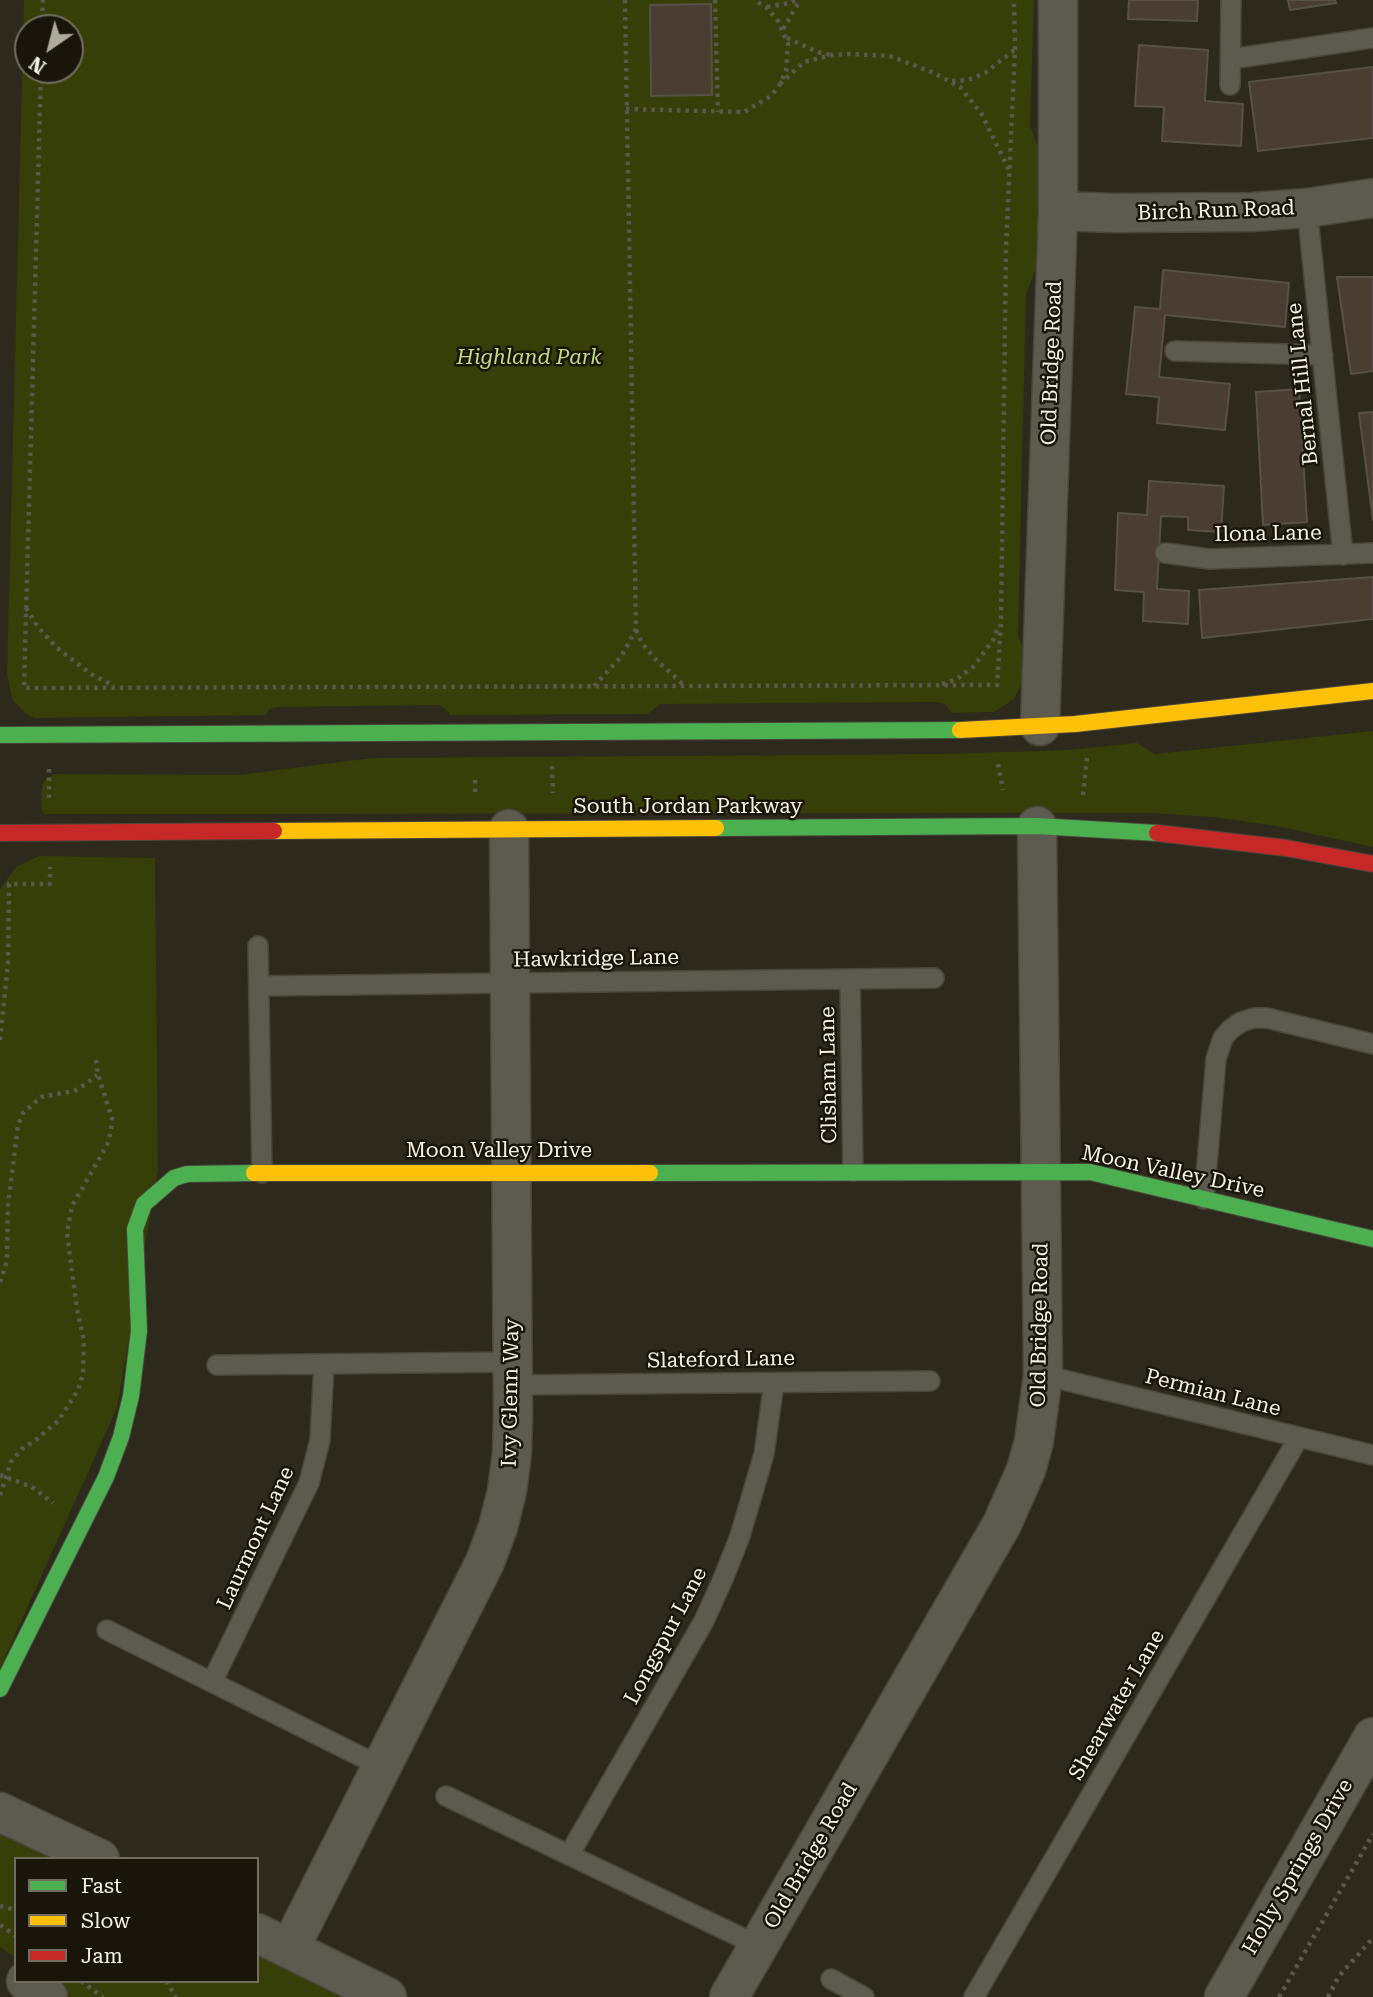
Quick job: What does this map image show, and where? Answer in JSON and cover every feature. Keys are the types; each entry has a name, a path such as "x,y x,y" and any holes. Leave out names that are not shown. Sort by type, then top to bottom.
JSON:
{"street":[{"name":"Old Bridge Road","path":"1040,726 1058,211 1058,0"},
{"name":"Birch Run Road","path":"1058,211 1185,212 1307,208 1373,198"},
{"path":"0,734 937,730 1040,726 1373,691"},
{"name":"Old Bridge Road","path":"729,1997 1002,1524 1023,1479 1034,1441 1043,1375 1037,826"},
{"name":"South Jordan Parkway","path":"0,832 1037,826 1161,833 1286,848 1373,864"},
{"name":"Ivy Glenn Way","path":"274,1940 382,1767 485,1562 507,1491 512,1453 513,1373 509,829"},
{"name":"Moon Valley Drive","path":"0,1689 106,1477 121,1437 136,1364 139,1299 135,1229 144,1204 163,1185 187,1174 1041,1170 1090,1172 1373,1240"},
{"name":"Holly Springs Drive","path":"1224,1997 1373,1737"},
{"path":"0,1812 96,1857"},
{"path":"274,1940 387,1997"},
{"path":"29,1983 48,1997"}],"lane":[{"path":"1230,85 1231,0"},
{"path":"1231,59 1373,38"},
{"name":"Bernal Hill Lane","path":"1307,208 1343,555"},
{"path":"1175,351 1323,355"},
{"name":"Ilona Lane","path":"1165,552 1210,559 1373,553"},
{"path":"258,946 262,1173"},
{"name":"Hawkridge Lane","path":"259,986 934,978"},
{"name":"Clisham Lane","path":"850,979 853,1171"},
{"path":"1204,1199 1216,1059 1223,1038 1231,1030 1241,1022 1267,1018 1373,1044"},
{"name":"Slateford Lane","path":"217,1365 324,1364 774,1383 930,1381"},
{"name":"Laurmont Lane","path":"212,1682 309,1483 320,1440 324,1364"},
{"name":"Permian Lane","path":"1043,1375 1373,1455"},
{"name":"Longspur Lane","path":"569,1855 704,1621 723,1579 740,1536 758,1475 770,1419 774,1383"},
{"name":"Shearwater Lane","path":"974,1997 1299,1437"},
{"path":"107,1630 382,1767"},
{"path":"446,1796 759,1946"},
{"path":"831,1979 864,1997"}],"path":[{"path":"625,0 636,629 642,643 654,658 685,686"},
{"path":"715,0 718,112"},
{"path":"754,0 766,7 786,37 786,71 780,84"},
{"path":"766,7 798,0"},
{"path":"783,30 798,0"},
{"path":"41,84 24,688 997,685 1001,621 1006,247 1015,49 1014,0"},
{"path":"786,37 818,52 832,55"},
{"path":"951,81 968,80 985,73 1015,49"},
{"path":"626,109 744,112 771,96 804,62 832,55 867,53 890,56 951,81 968,95 981,113 1010,171"},
{"path":"26,608 57,648 91,674 115,687"},
{"path":"938,686 957,679 974,666 993,640 1001,621"},
{"path":"593,686 621,657 636,629"},
{"path":"0,1040 8,963 9,884 50,884 49,734 53,688"},
{"path":"1082,802 1087,751"},
{"path":"997,756 1006,802"},
{"path":"552,759 553,804"},
{"path":"0,1495 2,1476 11,1462 22,1449 59,1420 78,1390 83,1374 84,1341 66,1233 72,1206 107,1145 111,1131 109,1103 98,1075 96,1060"},
{"path":"0,1282 8,1261 8,1205 18,1125 23,1114 41,1097 74,1091 98,1075"},
{"path":"2,1476 32,1488 56,1506"},
{"path":"1279,1997 1373,1834"},
{"path":"1328,1997 1339,1976 1373,1938"},
{"path":"84,1983 103,1997"}],"green space":[{"name":"Highland Park","path":"24,0 1034,0 1030,126 1039,150 1036,269 1026,294 1018,636 1024,650 1026,675 1014,699 994,712 952,713 945,704 937,702 660,704 648,714 450,715 438,705 278,707 269,709 266,715 35,718 25,713 12,699 7,673 22,84 84,84 84,14 24,14"},
{"path":"1373,731 1373,847 1276,826 1213,817 1149,813 44,814 41,809 42,784 55,774 239,775 372,758 941,754 1068,750 1137,743 1155,754"},
{"path":"39,856 155,858 158,1170 117,1408 0,1668 0,889 16,867"},
{"path":"0,1826 63,1857 14,1857 14,1957 0,1947"},
{"path":"259,1952 351,1997 71,1997 52,1983 259,1983"}],"building":[{"path":"1129,0 1198,0 1197,21 1128,19"},
{"path":"1288,0 1335,0 1336,3 1290,10"},
{"path":"711,4 712,95 651,96 650,5"},
{"path":"1139,45 1208,50 1205,101 1243,104 1241,146 1162,141 1164,107 1135,106"},
{"path":"1373,67 1373,138 1258,151 1249,82"},
{"path":"1163,270 1289,283 1285,327 1165,315 1159,377 1230,384 1225,430 1157,423 1159,397 1126,394 1135,307 1160,309"},
{"path":"1337,277 1373,277 1373,371 1351,374"},
{"path":"1299,389 1307,522 1263,525 1256,392"},
{"path":"1373,412 1373,520 1359,413"},
{"path":"1149,481 1224,486 1221,532 1188,530 1188,517 1161,516 1157,589 1189,591 1188,624 1143,621 1144,592 1115,590 1118,513 1147,515"},
{"path":"1373,577 1373,619 1202,638 1199,590"}],"traffic: fast":[{"path":"0,735 960,730"},
{"path":"716,828 1037,826 1157,833"},
{"path":"650,1173 1090,1172 1373,1239"},
{"path":"0,1689 106,1477 121,1437 131,1396 139,1331 135,1229 144,1204 174,1178 187,1174 254,1173"}],"traffic: slow":[{"path":"960,730 1075,724 1373,691"},
{"path":"274,831 716,828"},
{"path":"254,1173 650,1173"}],"traffic: jam":[{"path":"0,833 274,831"},
{"path":"1157,833 1286,848 1373,864"}]}
